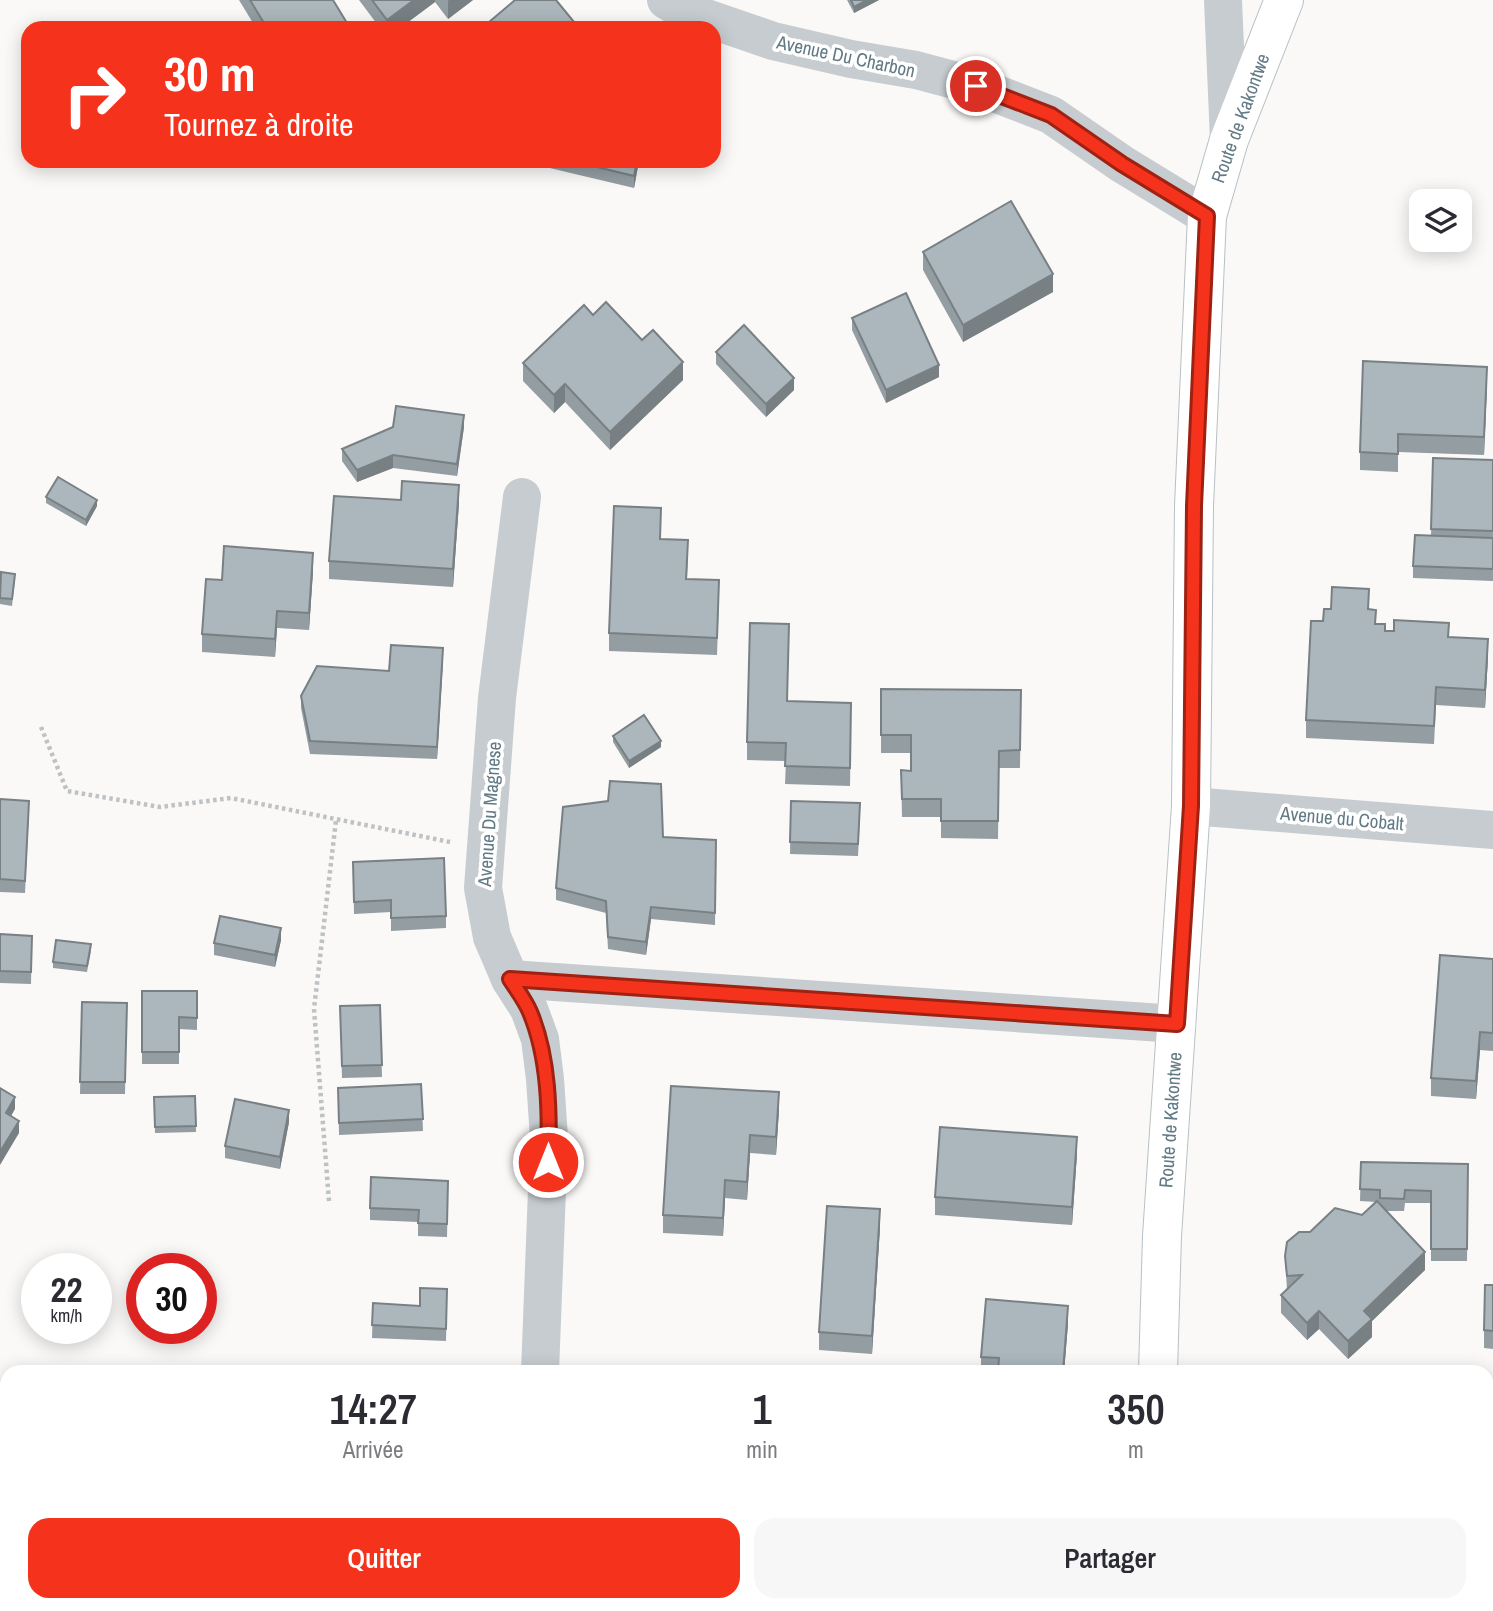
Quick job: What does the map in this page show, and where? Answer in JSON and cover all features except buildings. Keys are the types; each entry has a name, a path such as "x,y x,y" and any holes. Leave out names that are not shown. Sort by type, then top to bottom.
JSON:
{"street":[{"name":"Avenue Du Charbon","path":"666,0 684,10 716,21"},
{"path":"1223,0 1229,140"},
{"name":"Route de Kakontwe","path":"1158,1365 1162,1236 1191,806 1194,506 1207,216 1229,140 1284,0"},
{"name":"Avenue Du Charbon","path":"721,23 773,41 976,86 1051,115 1122,164 1207,216"},
{"name":"Avenue Du Magnese","path":"522,497 498,698 483,888 492,937 510,979 529,1009 540,1040 545,1079 549,1138 540,1365"},
{"name":"Avenue du Cobalt","path":"1191,806 1493,830"},
{"path":"510,979 1177,1024"}],"path":[{"path":"41,727 67,790 160,807 231,798 485,849"},
{"path":"329,1201 314,1009 336,820"}],"route":[{"path":"548,1162 549,1138 540,1040 529,1009 510,979 1177,1024 1191,806 1194,506 1207,216 1122,164 1051,115 976,86"}]}
